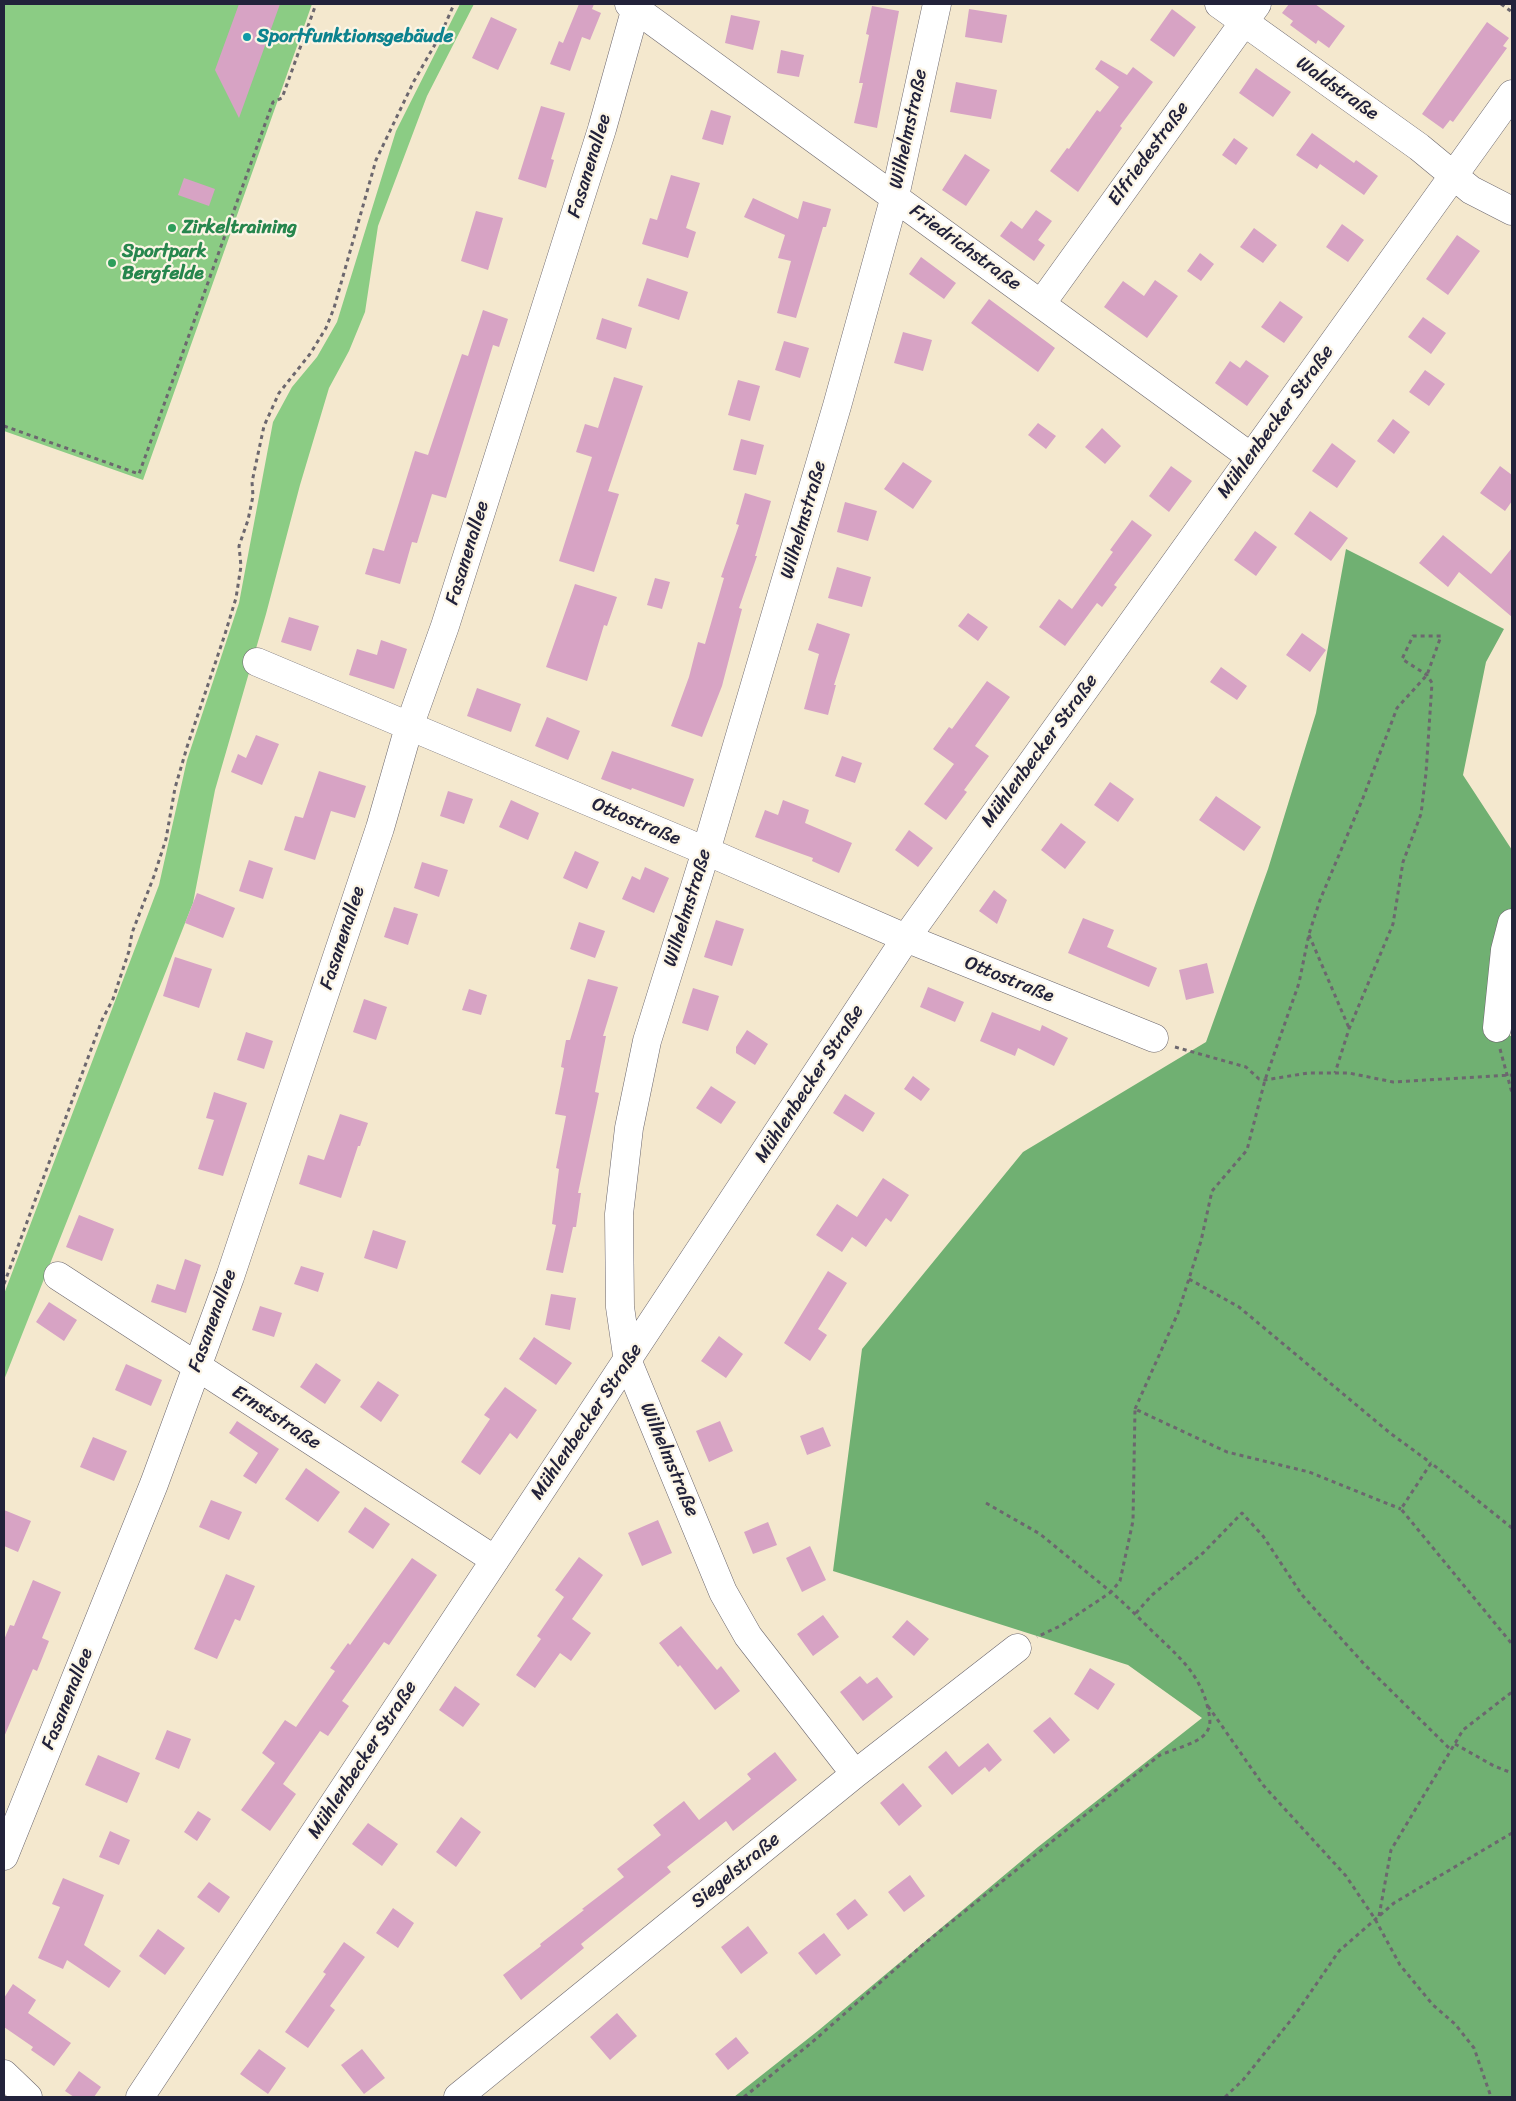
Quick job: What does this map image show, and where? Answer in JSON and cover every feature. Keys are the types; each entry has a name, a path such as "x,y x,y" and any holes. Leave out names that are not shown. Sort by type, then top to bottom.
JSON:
{"street":[{"name":"Wilhelmstraße","path":"855,1774 757,1649 736,1618 723,1592 628,1362 620,1307 618,1240 621,1187 629,1128 647,1041 706,851 838,406 895,196 937,4"},
{"name":"Waldstraße","path":"1219,4 1251,13 1454,176 1483,197 1512,211"},
{"name":"Friedrichstraße","path":"634,5 1251,457"},
{"name":"Fasanenallee","path":"4,1856 150,1493 230,1277 380,828 409,726 445,626 602,129 634,5"},
{"name":"Elfriedestraße","path":"1041,304 1251,13"},
{"name":"Mühlenbecker Straße","path":"140,2097 628,1362 906,938 1512,94"},
{"name":"Ottostraße","path":"257,662 706,851 906,938 1154,1038"},
{"path":"1497,1028 1505,950 1512,923"},
{"name":"Ernststraße","path":"58,1276 495,1560"},
{"name":"Siegelstraße","path":"458,2097 855,1774 1016,1648"},
{"path":"4,2074 28,2097"}],"path":[{"path":"4,426 139,474 272,102 282,98 316,4"},
{"path":"4,1284 102,1020 113,998 129,951 132,933 166,839 175,788 236,598 241,566 239,546 248,520 252,482 264,426 279,393 310,354 326,328 334,308 376,160 414,80 441,34 454,4"},
{"path":"1501,4 1512,12"},
{"path":"1016,1648 1062,1625 1111,1592 1120,1581 1133,1521 1135,1409 1178,1313 1201,1241 1212,1191 1247,1150 1265,1080 1299,983 1309,934 1320,900 1363,798 1397,708 1427,675 1441,636 1413,636 1402,659 1427,675 1432,683 1420,814 1404,862 1393,924 1349,1029 1335,1073"},
{"path":"1309,934 1349,1029"},
{"path":"1189,1051 1246,1067 1259,1080 1308,1073 1349,1073 1393,1082 1512,1075"},
{"path":"1506,1075 1512,1093"},
{"path":"1189,1279 1239,1308 1390,1433 1431,1463 1512,1528"},
{"path":"1135,1409 1226,1452 1309,1472 1401,1509 1512,1644"},
{"path":"1401,1509 1431,1463"},
{"path":"744,2097 810,2044 924,1944 1160,1755 1199,1740 1204,1735 1210,1721 1207,1704 1200,1685 1181,1657 1146,1626 1136,1613 1040,1534 986,1503"},
{"path":"1136,1613 1152,1595 1203,1554 1242,1513 1263,1536 1302,1595 1364,1664 1451,1750"},
{"path":"1379,1916 1390,1850 1463,1730 1512,1692"},
{"path":"1207,1704 1263,1785 1346,1876 1375,1919 1400,1965 1433,2005 1455,2024 1474,2048 1491,2097"},
{"path":"1455,1744 1494,1766 1512,1773"},
{"path":"1224,2097 1243,2080 1295,2015 1338,1951 1394,1902 1512,1833"}],"green space":[{"name":"Sportpark Bergfelde","path":"4,4 312,4 143,480 4,431"},
{"path":"460,4 474,4 427,96 378,226 365,312 349,351 329,388 300,485 266,614 215,790 193,903 4,1380 4,1294 159,885 187,760 239,603 273,422 292,387 317,357 337,322 396,131"},
{"path":"1346,549 1504,629 1486,662 1463,775 1512,850 1512,1013 1510,1036 1512,1036 1512,2097 734,2097 819,2030 1038,1847 1202,1718 1128,1665 833,1571 862,1349 1023,1152 1206,1042 1268,869 1316,713"}],"building":[{"name":"Sportfunktionsgebäude","path":"239,4 280,4 239,118 215,70"},
{"path":"579,4 594,4 592,9 601,13 590,40 582,37 570,71 550,64 559,41 563,43"},
{"path":"1289,4 1315,4 1345,26 1329,48 1318,40 1316,44 1290,25 1293,21 1282,13"},
{"path":"872,6 899,11 877,128 854,123 863,83 859,83 869,35 866,34"},
{"path":"969,9 1007,15 1002,43 965,37"},
{"path":"1172,9 1196,27 1174,57 1150,40"},
{"path":"731,15 760,21 753,50 725,43"},
{"path":"491,17 517,29 498,70 472,58"},
{"path":"1487,22 1509,38 1503,46 1507,48 1453,122 1450,120 1443,129 1422,114"},
{"path":"781,50 804,55 799,77 777,73"},
{"path":"1101,60 1127,75 1133,67 1153,82 1120,126 1122,128 1078,192 1050,171 1067,148 1069,149 1097,110 1100,112 1119,87 1095,69"},
{"path":"1256,68 1291,92 1273,117 1239,93"},
{"path":"956,82 997,90 991,119 950,112"},
{"path":"541,106 565,113 551,159 554,160 546,188 518,179"},
{"path":"711,110 731,116 723,145 702,139"},
{"path":"1312,133 1354,163 1356,160 1378,176 1364,195 1320,164 1317,169 1296,155"},
{"path":"1234,138 1248,148 1236,165 1222,155"},
{"path":"965,154 990,170 966,206 942,190"},
{"path":"671,175 700,183 686,228 696,232 688,258 642,244 650,218 657,220"},
{"path":"184,178 215,189 209,206 178,195"},
{"path":"753,198 798,219 803,201 831,209 826,227 823,227 796,318 777,313 791,261 778,258 785,235 744,217"},
{"path":"1036,210 1052,221 1038,240 1045,245 1034,261 1000,236 1011,221 1022,229"},
{"path":"476,211 503,218 488,270 461,261"},
{"path":"1342,224 1364,240 1348,262 1326,247"},
{"path":"1254,228 1277,245 1263,263 1240,247"},
{"path":"1457,235 1480,251 1448,295 1426,279"},
{"path":"1200,253 1214,264 1201,281 1187,271"},
{"path":"921,257 956,283 944,299 909,274"},
{"path":"647,278 688,292 679,320 638,306"},
{"path":"1155,280 1178,296 1147,338 1104,307 1123,281 1144,296"},
{"path":"989,299 1055,348 1038,372 971,323"},
{"path":"1280,301 1303,317 1284,343 1261,327"},
{"path":"483,310 508,319 499,347 493,345 446,498 432,494 417,543 412,542 400,584 365,574 373,548 384,551 415,451 428,455 462,354 468,356"},
{"path":"1423,317 1446,333 1431,354 1408,337"},
{"path":"602,318 632,328 626,349 596,339"},
{"path":"903,332 932,340 923,371 894,363"},
{"path":"784,341 809,348 800,378 775,370"},
{"path":"1246,360 1269,376 1247,406 1215,383 1230,361 1240,368"},
{"path":"1425,370 1445,384 1429,406 1409,392"},
{"path":"614,377 643,386 608,491 619,494 594,572 559,561 592,457 576,452 585,424 598,428"},
{"path":"738,380 760,386 750,421 728,415"},
{"path":"1393,419 1410,432 1394,454 1377,441"},
{"path":"1038,423 1056,436 1046,449 1028,435"},
{"path":"1102,428 1121,446 1105,464 1085,447"},
{"path":"741,439 764,445 756,475 733,470"},
{"path":"1332,443 1356,461 1337,488 1312,471"},
{"path":"903,462 932,481 913,509 884,489"},
{"path":"1171,466 1192,481 1169,512 1149,496"},
{"path":"1500,466 1512,475 1512,501 1505,511 1480,493"},
{"path":"745,493 771,501 755,556 757,556 739,608 742,609 722,686 702,737 671,726 689,677 698,642 705,644 724,578 721,577 739,525 736,524"},
{"path":"845,502 877,511 868,541 837,532"},
{"path":"1310,511 1348,538 1331,561 1294,534"},
{"path":"1132,520 1152,535 1114,585 1117,587 1102,607 1097,603 1065,646 1039,627 1059,599 1072,609 1113,552 1110,550"},
{"path":"1255,531 1277,547 1256,576 1234,560"},
{"path":"1443,535 1491,574 1512,548 1512,617 1459,572 1448,587 1419,563"},
{"path":"837,567 871,577 862,607 828,598"},
{"path":"655,578 670,582 662,609 647,605"},
{"path":"575,584 617,597 607,626 604,625 587,681 546,667"},
{"path":"968,613 988,627 978,641 958,626"},
{"path":"289,617 319,626 311,651 281,642"},
{"path":"817,623 850,634 834,685 836,685 828,715 804,709 819,654 808,650"},
{"path":"1302,633 1326,650 1310,672 1286,655"},
{"path":"381,640 407,649 394,689 349,675 357,649 377,655"},
{"path":"1221,667 1247,686 1237,700 1210,682"},
{"path":"987,681 1010,697 975,746 989,756 964,790 967,792 946,820 924,804 954,764 933,749 949,727 952,729"},
{"path":"477,688 521,704 511,732 467,716"},
{"path":"547,717 580,731 568,760 535,746"},
{"path":"256,735 279,744 262,785 231,772 238,754 246,758"},
{"path":"612,751 694,779 684,807 601,779"},
{"path":"842,756 862,763 855,783 835,776"},
{"path":"319,771 366,786 355,818 331,811 315,860 284,850 295,816 303,818"},
{"path":"1110,782 1134,799 1118,822 1094,805"},
{"path":"448,791 473,799 464,824 440,816"},
{"path":"1216,796 1261,827 1244,851 1199,820"},
{"path":"511,800 539,813 528,840 499,827"},
{"path":"783,800 809,810 805,823 852,843 839,873 812,861 813,858 755,837 765,810 778,815"},
{"path":"1061,823 1086,842 1065,869 1041,850"},
{"path":"909,830 933,848 918,867 895,850"},
{"path":"575,851 599,862 587,889 563,878"},
{"path":"249,860 273,868 263,899 239,891"},
{"path":"422,862 448,870 439,897 414,888"},
{"path":"645,867 669,878 654,913 622,899 632,876 640,880"},
{"path":"994,890 1007,900 997,924 979,911"},
{"path":"197,893 235,908 223,938 185,923"},
{"path":"394,907 418,914 408,945 384,937"},
{"path":"1083,918 1114,930 1107,947 1157,968 1149,987 1068,953"},
{"path":"716,920 744,929 732,966 704,957"},
{"path":"579,922 605,931 595,958 570,949"},
{"path":"175,957 212,969 199,1008 163,996"},
{"path":"1207,963 1214,993 1186,1000 1179,970"},
{"path":"588,979 618,987 603,1036 606,1036 595,1092 599,1093 578,1193 581,1193 576,1227 573,1227 563,1273 546,1270 556,1225 552,1224 559,1169 556,1168 566,1116 555,1114 564,1068 561,1067 566,1040 570,1040"},
{"path":"928,987 964,1002 955,1022 920,1007"},
{"path":"693,988 719,996 708,1031 682,1023"},
{"path":"469,989 487,995 481,1015 462,1010"},
{"path":"364,999 387,1007 376,1040 353,1032"},
{"path":"992,1012 1040,1031 1042,1025 1068,1038 1054,1066 1018,1048 1015,1056 980,1041"},
{"path":"747,1030 768,1044 755,1065 736,1053 736,1047"},
{"path":"246,1032 273,1041 264,1069 237,1060"},
{"path":"913,1076 930,1089 921,1101 904,1089"},
{"path":"711,1086 736,1102 721,1124 696,1108"},
{"path":"214,1092 247,1103 223,1176 198,1169 214,1120 206,1118"},
{"path":"845,1094 875,1113 863,1132 833,1113"},
{"path":"340,1114 368,1123 360,1146 358,1146 341,1198 299,1184 308,1155 324,1160"},
{"path":"883,1178 909,1195 891,1222 886,1218 866,1247 852,1237 842,1252 816,1235 837,1204 857,1217"},
{"path":"79,1215 114,1229 102,1261 66,1247"},
{"path":"373,1230 406,1241 397,1269 364,1258"},
{"path":"185,1259 201,1265 186,1313 151,1302 157,1284 175,1290"},
{"path":"301,1266 324,1273 318,1292 294,1284"},
{"path":"828,1271 847,1283 818,1329 827,1335 810,1361 784,1343"},
{"path":"551,1294 576,1298 570,1330 545,1325"},
{"path":"49,1302 77,1320 64,1341 36,1322"},
{"path":"260,1306 282,1313 274,1337 252,1330"},
{"path":"719,1336 743,1354 726,1378 701,1361"},
{"path":"534,1337 572,1363 556,1385 519,1359"},
{"path":"316,1363 341,1380 325,1404 300,1387"},
{"path":"126,1364 162,1380 151,1406 115,1390"},
{"path":"378,1381 399,1395 381,1422 360,1407"},
{"path":"505,1387 537,1410 517,1439 510,1433 480,1475 461,1462 490,1419 484,1415"},
{"path":"237,1421 279,1449 256,1484 243,1476 258,1453 229,1433"},
{"path":"720,1421 733,1451 709,1462 696,1431"},
{"path":"823,1427 831,1446 807,1455 800,1436"},
{"path":"93,1437 127,1451 114,1481 80,1467"},
{"path":"306,1468 340,1492 318,1522 285,1499"},
{"path":"211,1500 242,1512 229,1540 199,1527"},
{"path":"365,1507 390,1524 373,1549 348,1532"},
{"path":"4,1510 31,1521 18,1552 4,1546"},
{"path":"658,1520 672,1553 642,1566 628,1533"},
{"path":"768,1522 777,1545 753,1554 744,1532"},
{"path":"810,1546 826,1580 802,1592 786,1558"},
{"path":"579,1557 603,1575 572,1619 591,1633 571,1661 560,1653 535,1688 516,1675 541,1639 537,1636 564,1597 555,1590"},
{"path":"412,1558 437,1575 389,1645 384,1642 342,1701 349,1706 328,1736 320,1731 283,1784 296,1794 270,1831 241,1810 275,1763 262,1753 285,1720 296,1727 335,1671 330,1668 348,1643 350,1645"},
{"path":"226,1574 255,1586 240,1621 235,1619 217,1659 194,1649"},
{"path":"33,1580 61,1592 42,1638 49,1641 37,1671 33,1669 4,1737 4,1640 10,1625 14,1626"},
{"path":"823,1615 839,1637 813,1656 797,1634"},
{"path":"907,1620 929,1639 914,1656 892,1637"},
{"path":"681,1626 717,1670 721,1666 740,1691 715,1710 680,1665 678,1667 659,1643"},
{"path":"1090,1668 1115,1684 1098,1710 1074,1694"},
{"path":"860,1676 867,1684 877,1677 893,1697 863,1721 840,1692"},
{"path":"455,1686 480,1704 463,1727 439,1710"},
{"path":"1050,1717 1070,1740 1054,1754 1033,1731"},
{"path":"167,1730 191,1739 179,1769 155,1759"},
{"path":"988,1743 1002,1760 989,1772 985,1767 952,1795 928,1767 946,1751 959,1767"},
{"path":"775,1752 797,1780 733,1831 726,1821 667,1867 671,1872 581,1944 584,1948 521,2000 503,1975 584,1910 582,1909 624,1877 617,1869 661,1835 653,1825 684,1801 699,1820 751,1779 747,1774"},
{"path":"98,1755 140,1773 127,1803 85,1785"},
{"path":"903,1783 922,1806 899,1826 880,1803"},
{"path":"198,1811 211,1819 197,1841 184,1832"},
{"path":"461,1817 481,1832 456,1867 436,1852"},
{"path":"368,1823 398,1844 382,1866 352,1844"},
{"path":"110,1831 130,1840 119,1865 99,1857"},
{"path":"910,1875 925,1896 904,1912 888,1892"},
{"path":"63,1878 104,1895 84,1945 121,1971 109,1988 67,1960 63,1969 38,1958 60,1907 52,1904"},
{"path":"209,1882 230,1897 219,1913 197,1897"},
{"path":"855,1899 868,1915 848,1930 836,1914"},
{"path":"393,1908 414,1923 398,1948 376,1933"},
{"path":"748,1926 768,1953 741,1974 721,1947"},
{"path":"158,1929 185,1948 165,1975 139,1956"},
{"path":"824,1933 841,1955 816,1975 798,1953"},
{"path":"344,1942 365,1957 330,2006 335,2010 308,2048 285,2032 326,1974 323,1972"},
{"path":"13,1984 36,2000 28,2013 71,2043 54,2066 31,2050 33,2047 4,2027 4,1998"},
{"path":"617,2013 637,2036 610,2060 590,2037"},
{"path":"736,2037 749,2053 728,2070 715,2054"},
{"path":"259,2049 286,2068 268,2094 240,2074"},
{"path":"362,2049 385,2078 364,2094 341,2065"},
{"path":"79,2071 101,2087 94,2097 74,2097 65,2091"}],"place":[{"name":"Sportfunktionsgebäude","path":"247,37"},
{"name":"Zirkeltraining","path":"172,228"},
{"name":"Sportpark Bergfelde","path":"112,263"}]}
